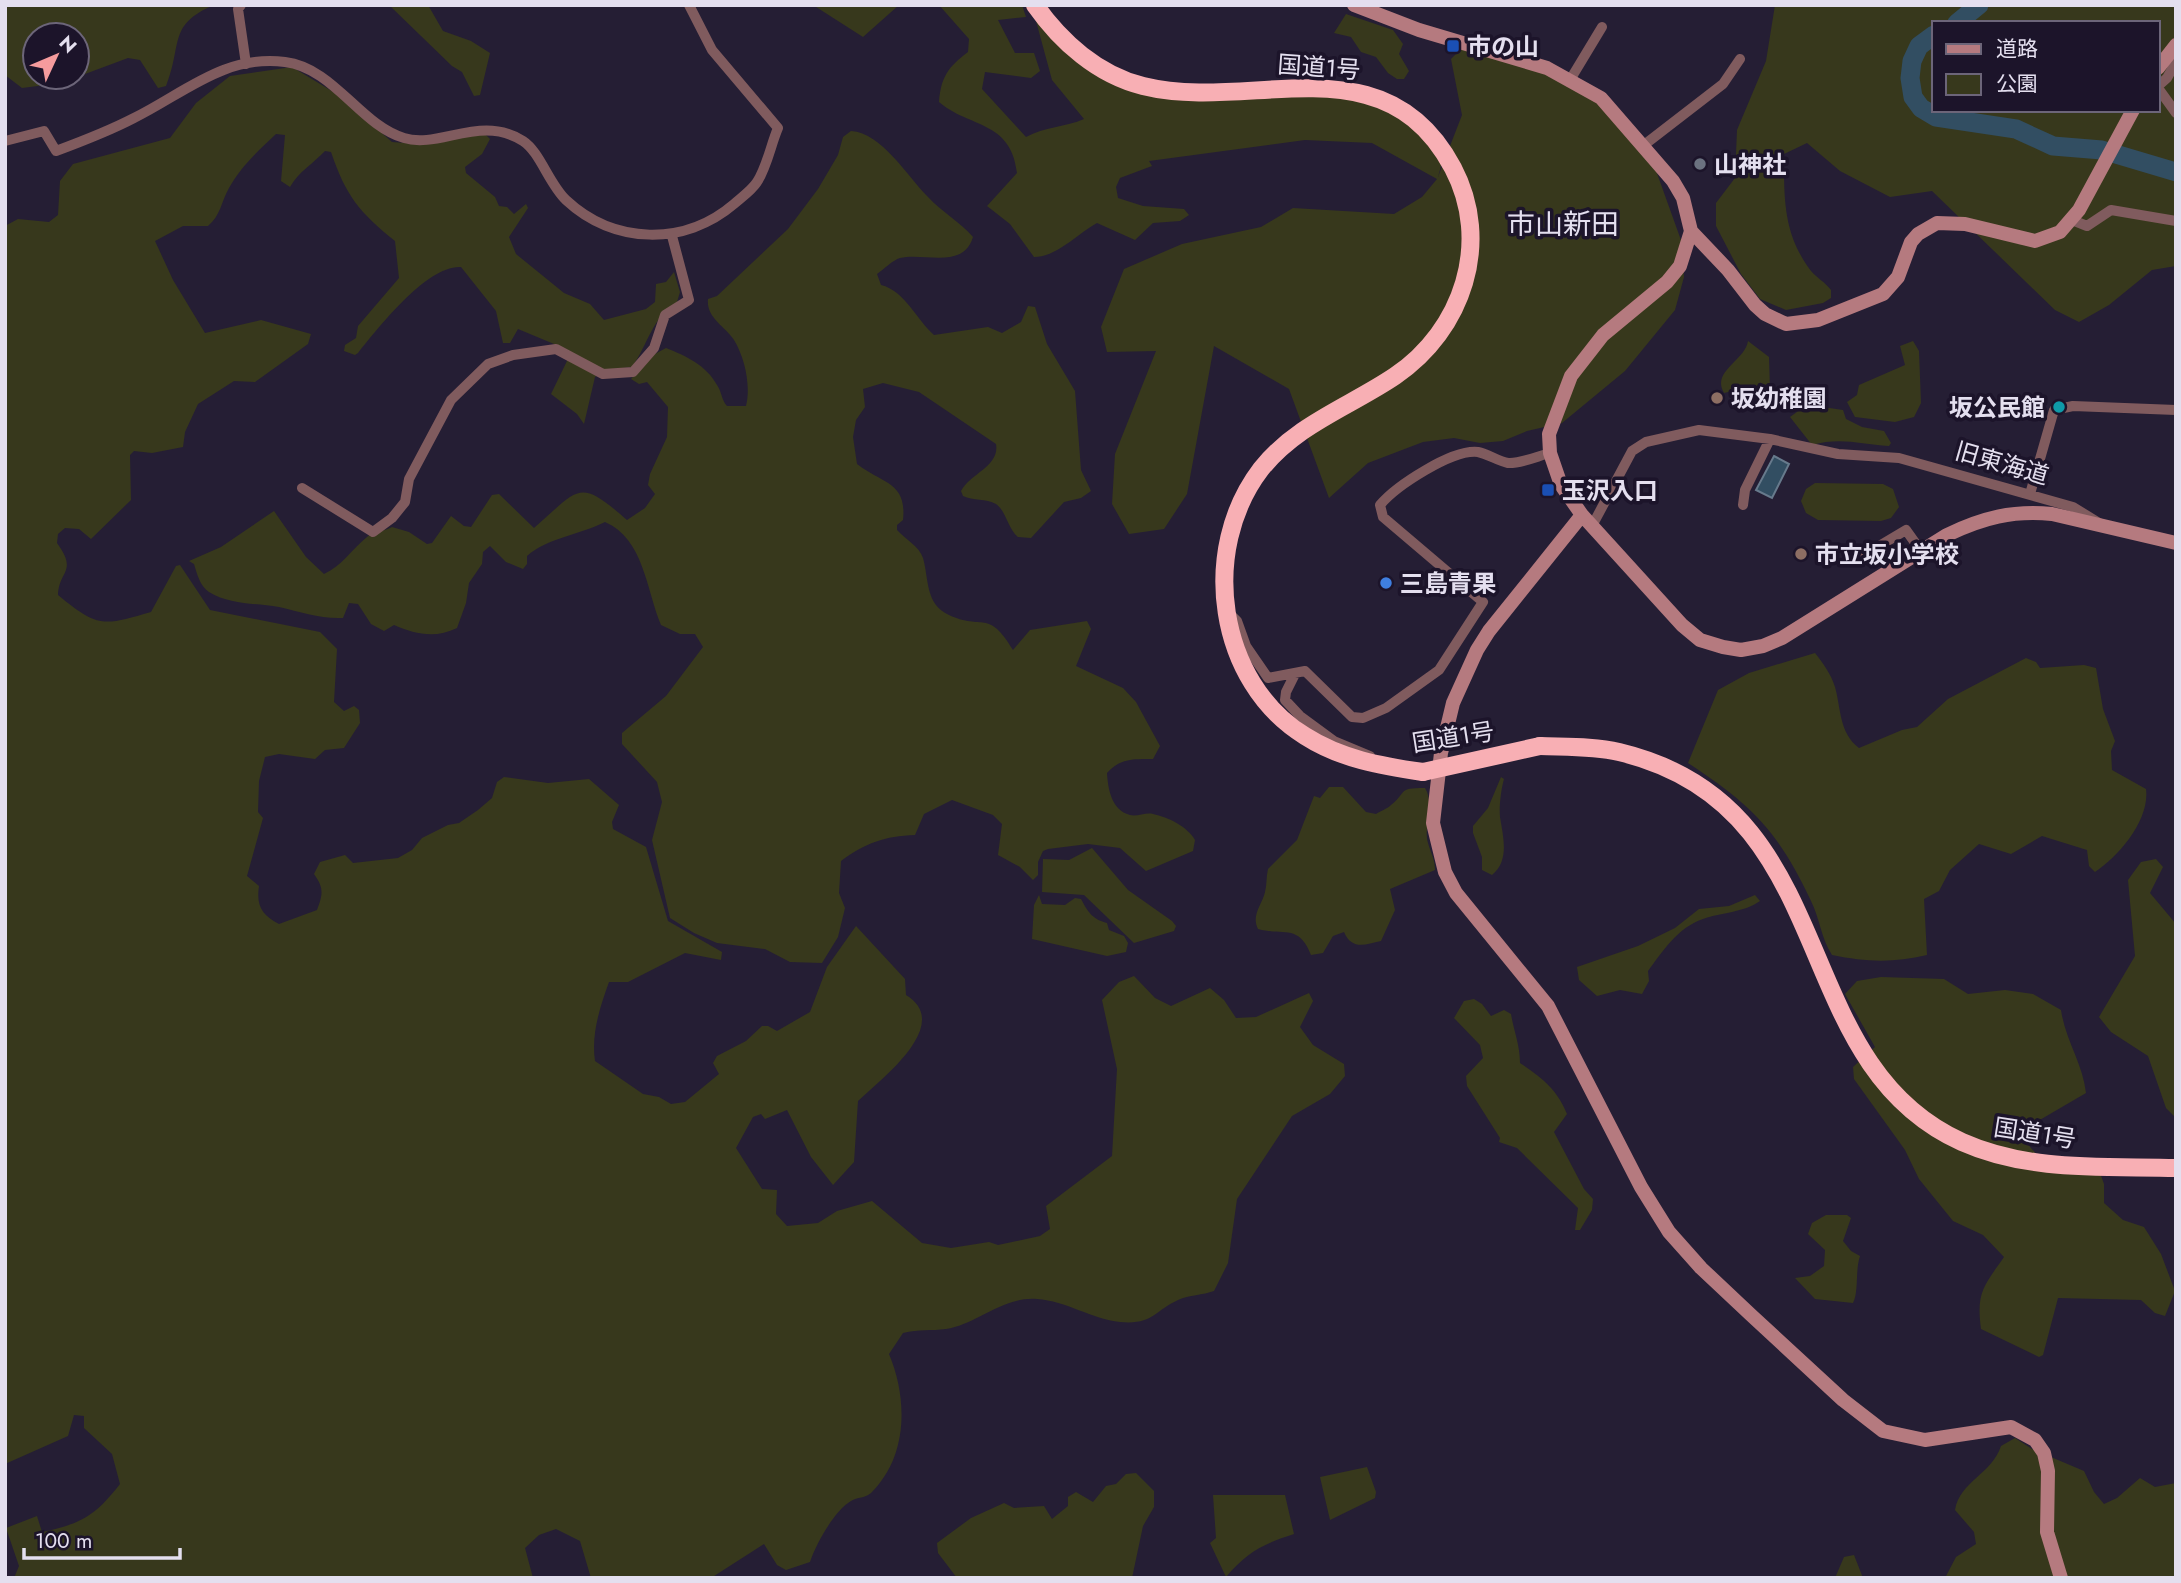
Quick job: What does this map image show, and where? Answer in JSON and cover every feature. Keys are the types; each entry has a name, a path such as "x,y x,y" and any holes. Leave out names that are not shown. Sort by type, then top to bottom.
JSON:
{"highway":[{"name":"国道1号","path":"1035,5 1086,59 1108,73 1145,87 1203,92 1304,86 1342,88 1376,97 1405,114 1432,139 1452,167 1465,196 1471,231 1470,265 1461,297 1448,322 1422,354 1396,376 1324,415 1290,440 1261,470 1240,508 1226,548 1226,609 1241,664 1268,705 1307,738 1353,759 1387,767 1423,772 1540,746 1617,751 1673,772 1710,793 1741,819 1765,850 1789,890 1830,989 1856,1040 1891,1090 1911,1110 1959,1141 1998,1157 2038,1164 2176,1168"}],"street":[{"path":"241,5 238,9 246,64"},
{"path":"5,141 44,131 56,151 134,119 194,81 246,64 283,61 311,70 400,137 418,141 470,130 513,136 533,150 555,188 590,217 631,233 672,236 711,221 757,183 778,128 712,50 689,5"},
{"path":"1354,5 1419,30 1547,68 1570,79 1612,107 1683,198 1691,231 1755,305 1776,321 1800,324 1873,301 1892,286 1898,277 1911,242 1937,223 1965,224 2035,241 2060,232 2072,220 2132,112"},
{"path":"1570,79 1602,27"},
{"path":"2160,65 2176,45"},
{"path":"1644,145 1723,84 1740,59"},
{"path":"2160,85 2176,62"},
{"path":"2160,90 2176,113"},
{"path":"2072,220 2087,226 2111,210 2176,221"},
{"path":"1691,231 1680,266 1667,282 1603,335 1571,376 1549,434 1550,453 1561,485 1587,521 1682,625 1700,640 1741,650 1782,638 1921,551 1973,522 2014,513 2052,514 2099,523"},
{"path":"302,488 313,498 373,532 392,518 405,502 409,479 451,400 488,364 513,355 556,349 603,374 632,372 654,348 665,316 689,300 672,236"},
{"path":"2030,494 2054,410 2073,407 2176,410"},
{"name":"旧東海道","path":"1587,521 1632,451 1646,442 1692,430 1770,439 1809,448 1899,458 2073,507 2099,523 2176,543"},
{"path":"1743,505 1745,490 1770,439"},
{"path":"1226,609 1237,621 1246,646 1268,678 1305,671 1352,717 1363,718 1386,708 1439,670 1483,602 1383,517 1380,505 1387,496 1426,471 1460,454 1478,452 1510,463 1550,453"},
{"path":"1587,521 1489,631 1477,650 1453,703 1441,753 1433,823 1445,872 1464,904 1509,955 1548,1006 1656,1212 1701,1268 1843,1400 1884,1430 1925,1440 2011,1427 2035,1440 2044,1453 2046,1462 2047,1532 2061,1578"},
{"path":"1859,558 1906,530 1921,551"},
{"path":"1295,674 1285,700 1300,716 1334,741 1363,752 1387,767"}],"green space":[{"path":"5,5 214,5 199,12 183,28 166,86 158,88 140,60 128,58 91,72 91,21 21,21 21,87 5,75"},
{"path":"389,5 428,5 443,31 471,41 490,53 480,95 474,96 462,72 452,66"},
{"path":"813,5 899,5 863,37"},
{"path":"939,5 1022,5 1026,17 998,20 1015,53 1034,53 1040,71 1031,78 985,72 982,89 1026,137 1084,119 1052,80 1036,21 1111,79 1136,88 1336,88 1400,111 1444,155 1438,177 1462,115 1451,59 1470,40 1498,43 1589,95 1649,151 1682,243 1684,277 1675,310 1625,371 1562,423 1527,431 1503,441 1480,443 1454,438 1423,442 1368,463 1329,498 1289,389 1214,346 1187,494 1164,529 1129,534 1112,504 1115,454 1156,351 1107,352 1101,327 1124,269 1182,244 1261,227 1293,208 1394,214 1422,197 1437,179 1372,143 1305,140 1149,161 1152,166 1120,178 1116,187 1118,198 1143,206 1184,209 1189,215 1180,221 1153,223 1135,240 1097,223 1059,249 1034,257 1010,224 987,206 1017,173 1006,143 987,127 939,102 944,79 955,63 968,52 969,39"},
{"path":"1775,5 2176,5 2176,266 2152,270 2109,305 2079,322 2055,310 1932,191 1890,197 1840,171 1807,143 1784,154 1787,215 1802,257 1811,271 1831,290 1831,298 1823,303 1786,310 1760,299 1741,274 1716,226 1716,203 1735,178 1737,130 1766,61"},
{"path":"1346,14 1393,30 1403,44 1399,54 1409,71 1404,79 1397,79 1388,73 1376,57 1361,52 1351,37 1334,33"},
{"path":"292,67 340,96 392,142 419,144 485,134 490,139 482,154 465,167 466,173 495,197 499,206 507,207 514,214 526,204 528,208 509,237 516,254 564,293 590,304 604,320 646,309 655,302 656,284 666,282 674,272 680,292 677,302 661,316 632,367 604,370 595,377 584,424 577,414 551,394 567,361 566,349 518,329 510,343 503,343 496,311 461,267 448,269 419,286 358,353 355,355 344,351 345,345 356,338 358,326 399,278 395,241 355,202 342,180 331,152 325,151 290,187 281,181 285,135 276,134 239,173 216,217 208,226 183,226 155,241 173,280 205,333 261,320 311,334 308,344 255,382 234,381 198,404 185,432 183,447 152,453 134,451 130,455 131,500 91,539 79,529 65,528 58,534 57,543 67,566 58,595 92,619 122,620 151,612 176,566 180,565 210,610 320,632 337,649 334,702 344,711 354,706 359,710 360,723 344,748 325,750 315,759 279,754 265,757 259,781 258,812 263,818 247,876 259,886 258,899 268,917 279,924 317,910 321,891 320,883 314,874 320,862 345,855 353,863 398,858 412,850 422,838 448,825 459,823 478,810 492,798 497,782 504,777 548,783 589,779 619,805 612,822 613,829 646,847 668,921 722,952 721,960 685,953 628,982 609,982 595,1031 595,1061 643,1094 659,1097 671,1104 685,1102 719,1074 713,1063 717,1056 746,1041 762,1026 777,1031 810,1012 827,967 856,926 905,979 906,995 919,1007 922,1021 909,1051 858,1101 854,1162 833,1185 811,1157 787,1110 765,1119 761,1114 753,1117 736,1148 762,1189 777,1190 776,1214 787,1226 818,1223 837,1211 872,1201 922,1243 951,1248 989,1242 998,1245 1040,1236 1050,1229 1046,1206 1112,1156 1117,1069 1102,1000 1119,982 1134,976 1155,998 1171,1006 1210,988 1224,1000 1236,1018 1256,1017 1309,993 1313,1001 1300,1027 1313,1045 1344,1064 1345,1076 1330,1094 1292,1116 1237,1199 1228,1263 1214,1291 1178,1300 1140,1321 1120,1322 1048,1300 1025,1299 1001,1306 957,1326 903,1333 889,1354 895,1371 901,1408 898,1445 892,1462 871,1493 851,1501 838,1512 821,1537 810,1562 786,1570 777,1565 764,1544 711,1578 591,1578 580,1541 556,1529 539,1535 525,1548 533,1578 14,1578 19,1566 6,1528 37,1516 42,1532 67,1526 95,1511 120,1484 112,1454 84,1428 84,1416 74,1415 68,1436 5,1464 5,226 18,219 49,222 58,215 60,181 73,164 170,138 196,103 230,76"},
{"path":"851,131 873,139 883,147 928,197 973,237 968,247 952,257 897,259 877,274 881,285 904,299 934,335 988,327 1002,333 1021,322 1028,306 1035,307 1047,344 1075,391 1081,470 1091,491 1081,498 1064,502 1031,538 1018,537 996,504 967,498 961,491 994,458 996,444 919,392 883,383 863,389 865,407 856,420 853,437 857,464 897,491 901,498 903,520 897,525 897,530 921,554 929,590 941,610 960,619 991,625 1013,650 1030,630 1087,621 1091,629 1076,666 1123,688 1136,702 1160,746 1153,759 1122,762 1107,773 1112,798 1124,812 1165,818 1183,827 1195,840 1193,851 1146,871 1120,848 1088,844 1048,849 1043,851 1038,862 1038,875 1033,880 1020,867 998,855 1002,824 993,815 952,800 924,814 915,835 876,842 858,849 841,861 839,893 845,908 838,937 822,963 790,962 765,949 717,943 670,918 652,840 662,802 657,782 622,744 622,733 666,696 703,647 695,634 680,634 661,625 642,566 628,540 618,530 605,522 554,541 527,556 527,564 523,569 506,562 490,546 483,552 482,564 469,583 466,603 457,628 433,634 417,633 394,625 384,631 371,624 358,604 349,603 343,618 335,618 226,599 206,589 199,580 194,564 189,561 221,547 274,511 306,557 324,574 336,567 369,535 392,527 409,532 427,544 432,543 451,516 464,526 471,527 492,495 499,494 534,528 561,504 579,493 598,497 627,520 645,508 655,494 648,485 650,474 667,437 668,407 647,382 639,384 631,379 651,356 666,348 688,358 707,372 719,388 727,406 746,406 747,381 741,355 734,340 713,317 708,299 717,296 788,229 818,189 838,155 843,137"},
{"path":"1748,341 1769,357 1770,389 1762,390 1753,386 1724,393 1722,378 1746,348"},
{"path":"1913,341 1919,351 1921,403 1914,417 1895,422 1855,417 1847,402 1857,395 1859,385 1905,365 1900,346"},
{"path":"1816,406 1843,410 1846,419 1862,427 1884,431 1891,443 1889,446 1850,442 1812,445 1790,417 1801,409"},
{"path":"1815,483 1883,484 1893,489 1899,507 1891,518 1881,521 1818,520 1806,513 1801,501 1806,489"},
{"path":"1815,653 1833,682 1844,728 1859,748 1902,730 1917,727 1948,699 2026,658 2036,662 2040,668 2084,665 2096,668 2103,709 2115,741 2111,751 2112,770 2146,789 2146,801 2138,825 2114,857 2095,872 2089,866 2087,850 2042,836 2011,854 1979,844 1950,870 1939,891 1924,899 1927,955 1880,961 1832,955 1811,901 1774,838 1730,792 1688,763 1718,690 1749,673"},
{"path":"1501,777 1504,779 1500,808 1503,856 1498,869 1492,875 1482,870 1482,857 1473,826 1488,808"},
{"path":"1329,787 1343,787 1366,812 1376,814 1396,801 1406,790 1425,788 1429,801 1427,836 1435,870 1390,889 1395,910 1381,941 1359,945 1351,942 1344,932 1333,936 1323,953 1311,955 1301,938 1289,933 1258,929 1256,919 1265,892 1268,869 1297,840 1314,796 1320,798"},
{"path":"1092,848 1128,890 1172,921 1176,926 1174,931 1134,943 1084,895 1042,892 1043,859 1069,860"},
{"path":"2156,859 2163,867 2150,893 2176,924 2176,1118 2166,1108 2148,1056 2111,1032 2099,1017 2135,956 2128,880 2141,862"},
{"path":"1039,895 1042,904 1065,905 1075,898 1081,899 1091,914 1107,923 1109,930 1124,936 1128,943 1126,952 1107,956 1032,939 1034,905"},
{"path":"1755,895 1760,901 1753,905 1703,919 1678,934 1648,971 1649,981 1642,994 1620,990 1597,996 1579,980 1577,967 1638,946 1675,928 1699,909 1729,906"},
{"path":"1881,977 1944,979 1968,994 2005,990 2033,994 2061,1010 2086,1093 2031,1125 2025,1141 2038,1156 2100,1173 2104,1184 2104,1203 2123,1220 2144,1227 2161,1254 2175,1291 2165,1316 2155,1313 2141,1300 2058,1298 2043,1355 2039,1357 1981,1329 1980,1306 1983,1290 2004,1257 1983,1235 1953,1221 1919,1179 1905,1150 1854,1079 1853,1067 1875,1047 1845,994 1857,981"},
{"path":"1474,999 1482,1004 1491,1016 1504,1010 1511,1014 1520,1063 1548,1085 1563,1105 1567,1114 1554,1132 1584,1189 1593,1199 1592,1210 1580,1230 1575,1230 1578,1208 1517,1148 1499,1142 1500,1138 1467,1086 1466,1076 1483,1058 1480,1045 1454,1018 1464,1001"},
{"path":"1826,1215 1847,1215 1851,1218 1843,1241 1851,1251 1860,1256 1853,1303 1815,1299 1795,1278 1810,1276 1824,1266 1825,1250 1808,1234 1812,1223"},
{"path":"2015,1438 2032,1449 2084,1471 2094,1492 2104,1504 2117,1498 2140,1478 2155,1487 2176,1483 2176,1578 1945,1578 1956,1557 1976,1544 1974,1532 1955,1510 1958,1500 1969,1484 1991,1464 2001,1446"},
{"path":"1367,1467 1376,1492 1375,1498 1330,1520 1320,1477"},
{"path":"1136,1473 1154,1491 1154,1507 1143,1526 1132,1578 957,1578 938,1553 937,1543 971,1518 1004,1503 1014,1508 1044,1506 1052,1519 1068,1506 1068,1497 1076,1492 1093,1502 1106,1486 1116,1484 1126,1474"},
{"path":"1213,1495 1285,1495 1294,1534 1256,1550 1226,1577 1210,1543 1216,1538"},
{"path":"1854,1555 1863,1578 1835,1578 1844,1557"}],"water":[{"path":"1774,456 1789,464 1772,498 1756,490"}],"waterway":[{"path":"1959,21 1979,5"},
{"path":"1932,36 1919,46 1912,61 1910,78 1913,97 1921,108 1936,117 2016,129 2053,146 2102,150 2176,172"}],"place":[{"name":"市の山","path":"1453,46"},
{"name":"山神社","path":"1700,164"},
{"name":"坂幼稚園","path":"1717,398"},
{"name":"坂公民館","path":"2059,407"},
{"name":"玉沢入口","path":"1548,490"},
{"name":"市立坂小学校","path":"1801,554"},
{"name":"三島青果","path":"1386,583"}],"district":[{"name":"市山新田","path":"1563,224"}]}
